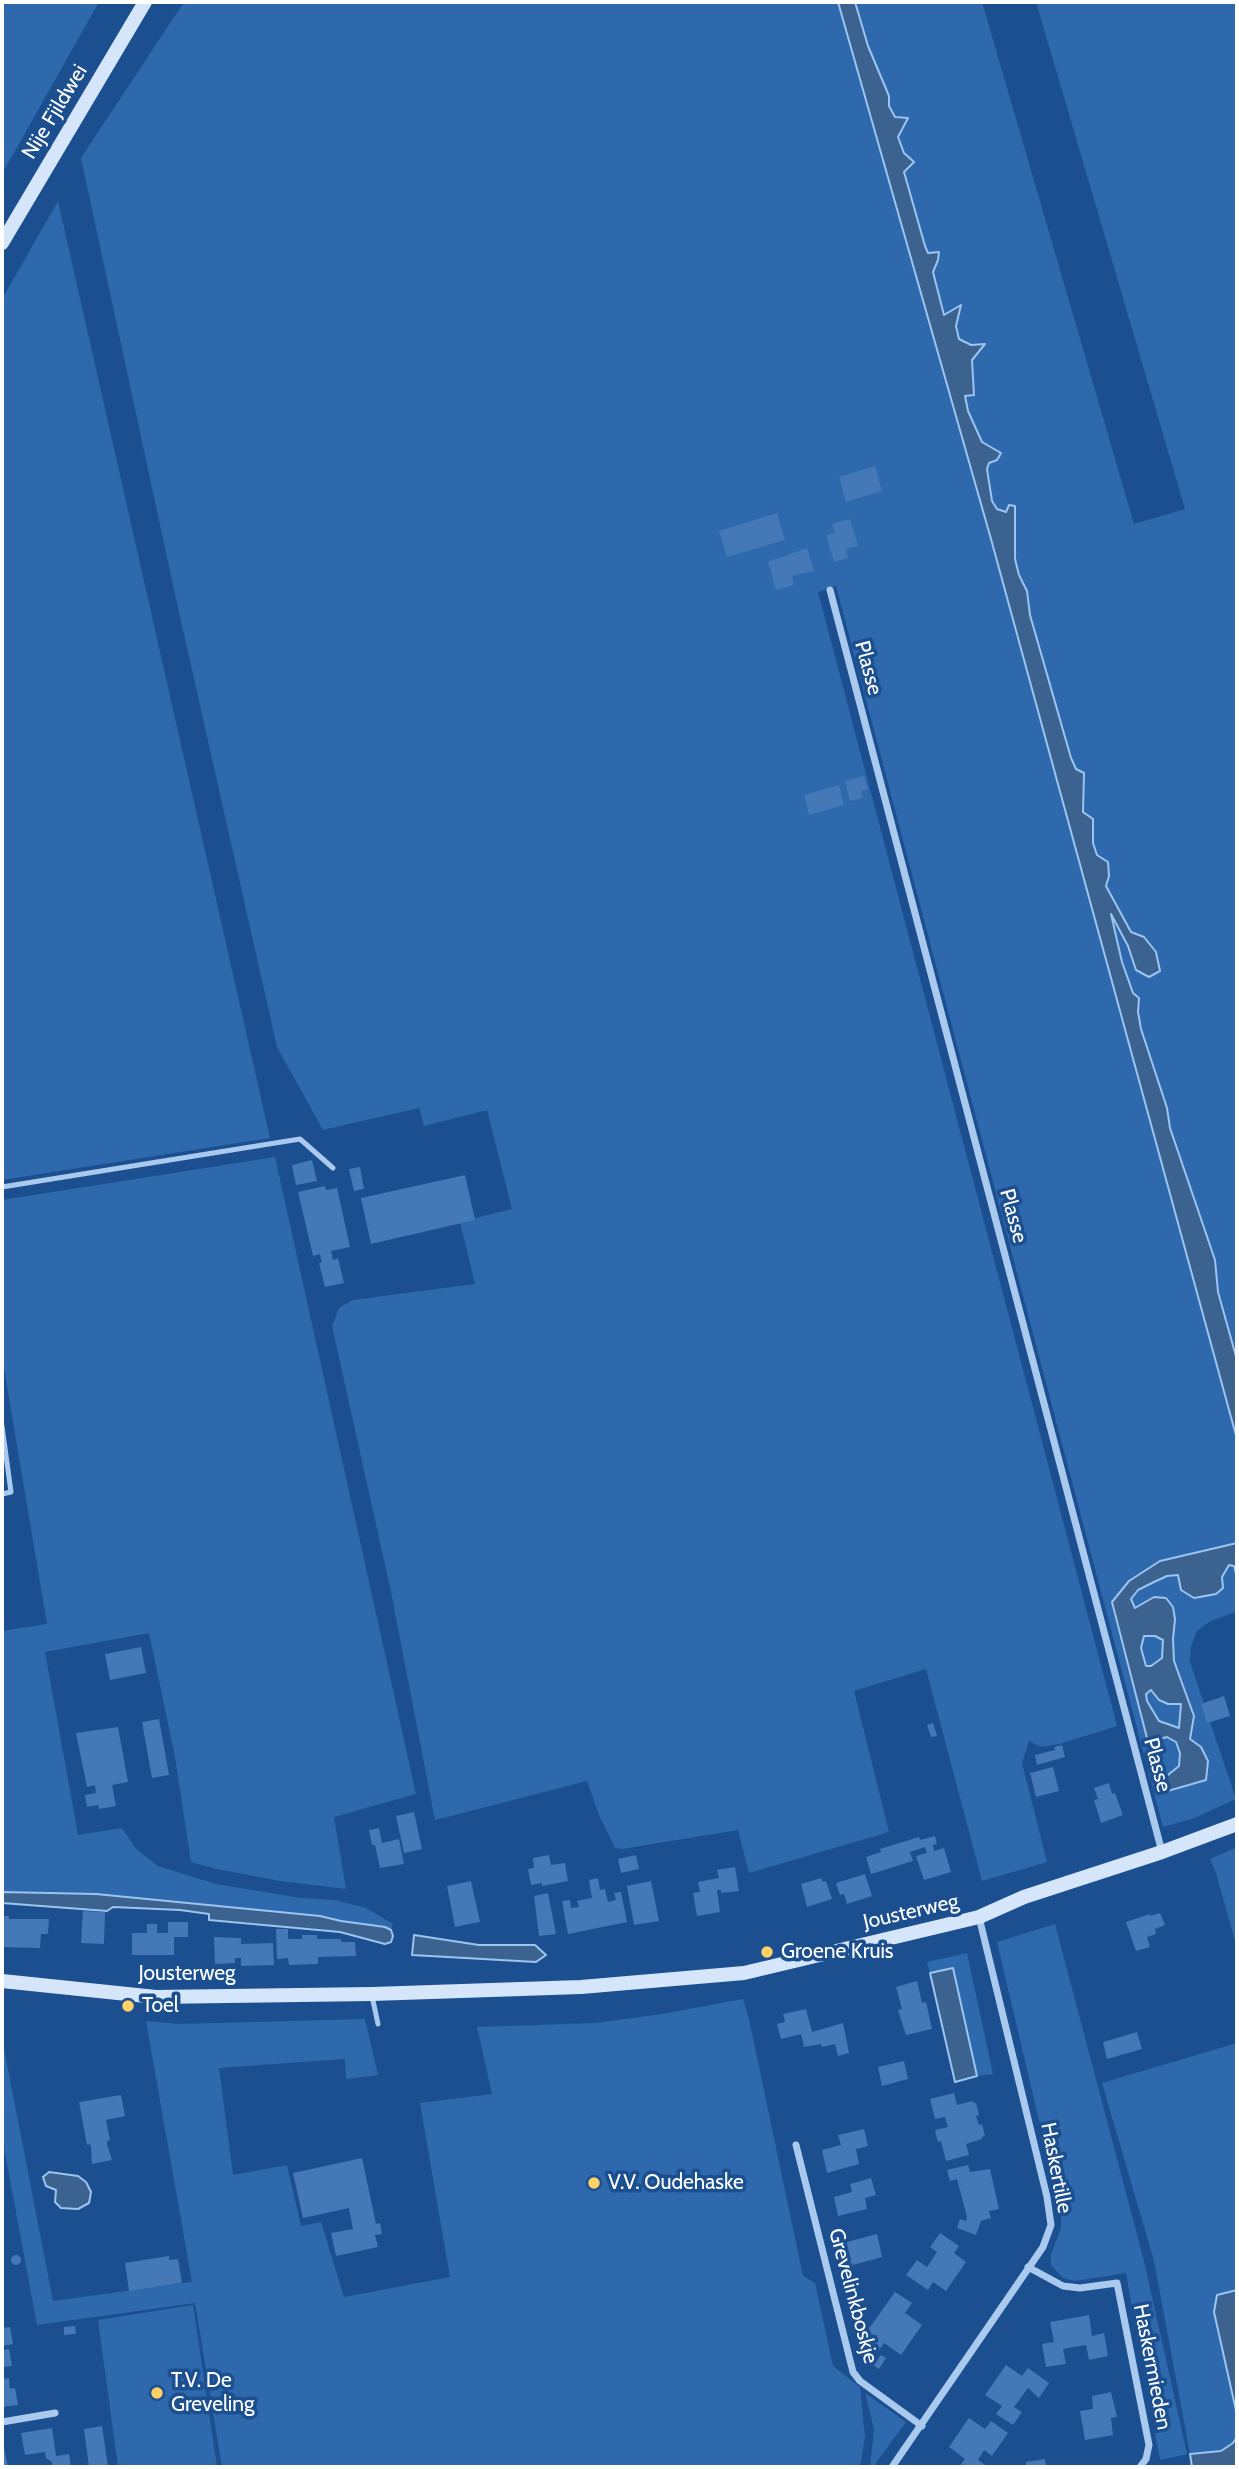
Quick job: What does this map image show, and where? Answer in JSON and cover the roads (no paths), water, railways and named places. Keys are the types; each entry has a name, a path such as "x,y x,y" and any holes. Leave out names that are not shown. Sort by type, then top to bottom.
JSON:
{"street":[{"name":"Nije Fjildwei","path":"2,243 145,2"},
{"name":"Plasse","path":"830,590 1162,1852"},
{"name":"Jousterweg","path":"2,1981 156,1997 580,1987 744,1973 979,1917 1024,1897 1162,1852 1237,1824"},
{"name":"Haskertille","path":"892,2467 1028,2267 1047,2237 1051,2225 1050,2210 979,1917"},
{"name":"Grevelinkboskje","path":"796,2146 853,2372 860,2381 922,2426"},
{"name":"Haskermieden","path":"1028,2267 1063,2286 1080,2288 1117,2283 1149,2445 1146,2459 1140,2467"},
{"path":"2,2422 55,2413"}],"lane":[{"path":"2,1186 300,1139 333,1168"},
{"path":"2,1426 11,1492 2,1494"},
{"path":"372,1994 378,2024"}],"place":[{"name":"Groene Kruis","path":"767,1952"},
{"name":"Toel","path":"128,2006"},
{"name":"V.V. Oudehaske","path":"594,2183"},
{"name":"T.V. De Greveling","path":"157,2393"}]}
